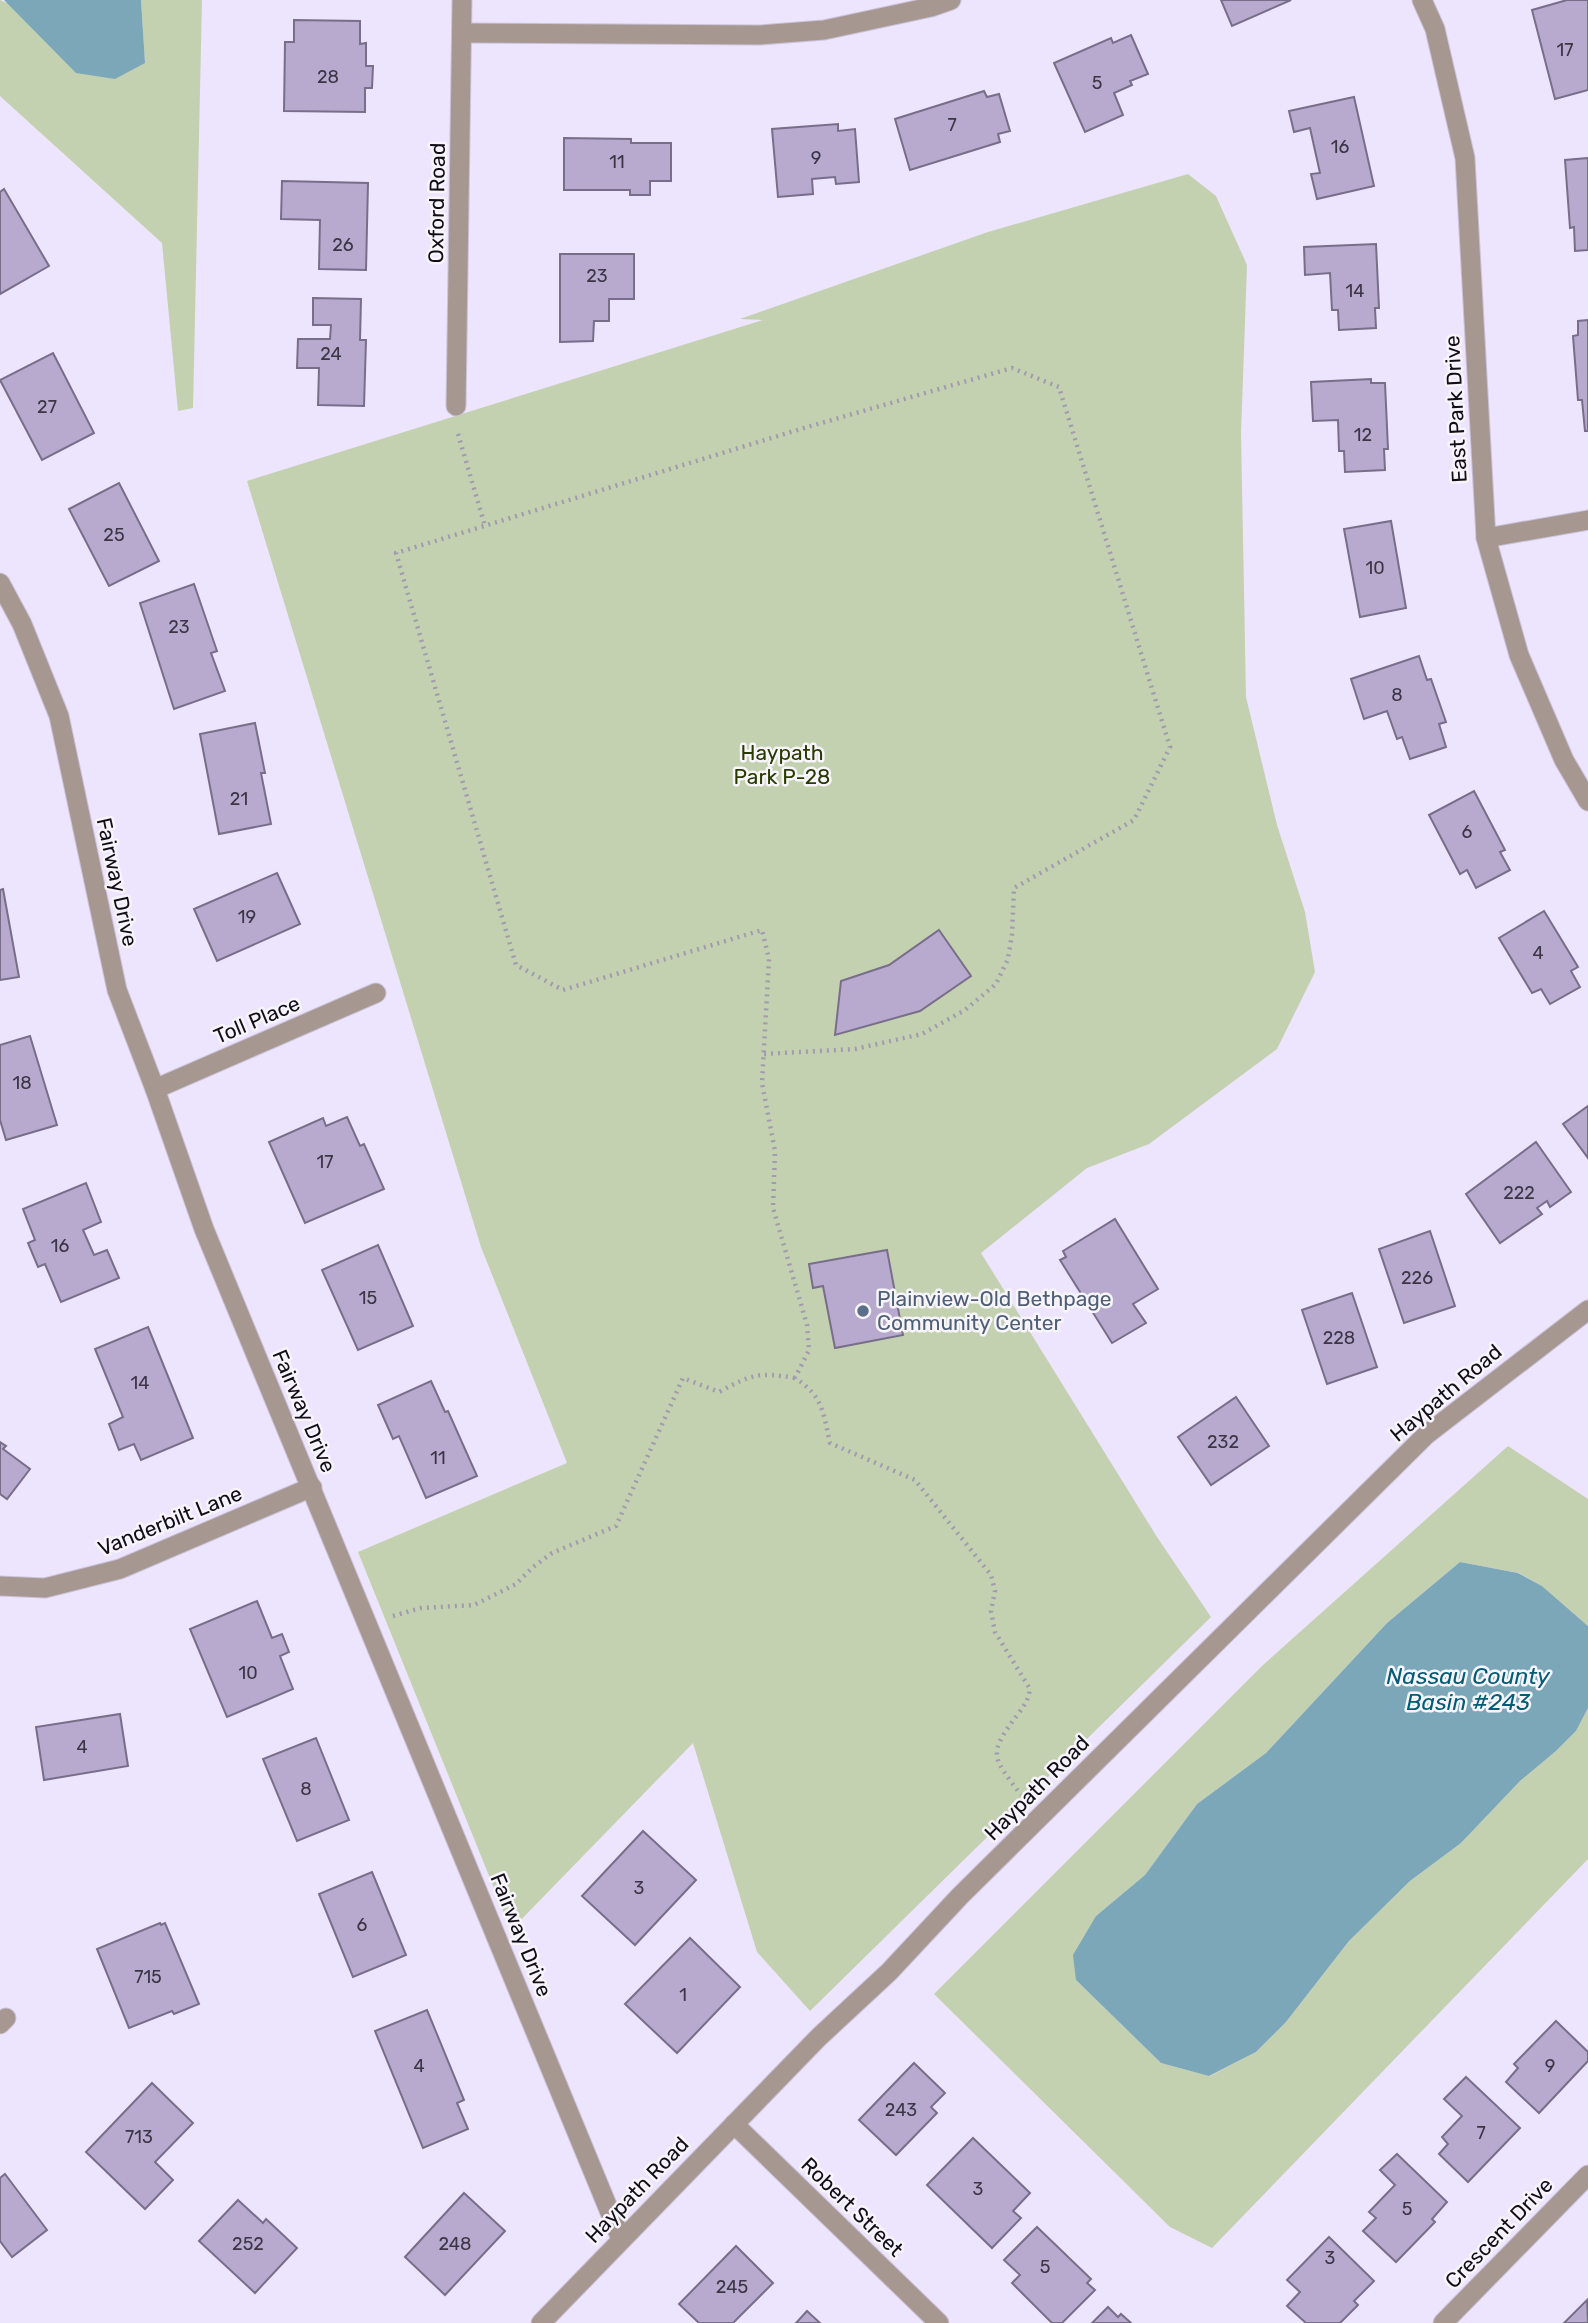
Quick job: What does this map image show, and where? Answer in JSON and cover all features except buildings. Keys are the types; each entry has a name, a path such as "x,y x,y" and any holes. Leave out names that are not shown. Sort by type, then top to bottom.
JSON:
{"street":[{"name":"Oxford Road","path":"456,406 462,0"},
{"path":"462,33 760,35 824,30 931,8 951,0"},
{"name":"East Park Drive","path":"1422,0 1435,29 1465,158 1486,538 1518,654 1564,760 1588,801"},
{"path":"1486,538 1588,520"},
{"name":"Fairway Drive","path":"0,583 22,624 59,716 117,990 155,1088 204,1229 621,2239"},
{"name":"Toll Place","path":"155,1088 376,993"},
{"name":"Haypath Road","path":"541,2323 819,2037 890,1972 960,1896 1426,1435 1588,1310"},
{"name":"Vanderbilt Lane","path":"0,1586 45,1588 120,1569 312,1488"},
{"name":"Robert Street","path":"734,2124 939,2323"},
{"name":"Crescent Drive","path":"1443,2323 1588,2175"}],"path":[{"path":"764,1054 855,1049 922,1034 965,1010 996,984 1008,959 1012,934 1013,888 1134,820 1170,747 1059,387 1012,368 804,428 396,553 516,965 563,990 762,930 769,959 762,1083 775,1151 773,1208 807,1325 809,1350 795,1378"},
{"path":"456,406 458,433 485,526"},
{"path":"368,1625 421,1608 474,1605 516,1584 552,1553 616,1526 683,1378 719,1392 743,1379 767,1374 795,1378 813,1389 823,1413 830,1443 915,1480 991,1574 995,1591 991,1611 995,1632 1030,1689 1028,1700 996,1748 997,1759 1039,1819"}],"green space":[{"path":"0,0 145,63 141,0 202,0 193,408 178,411 162,243 0,96"},
{"name":"Haypath Park P-28","path":"1188,174 1216,196 1247,265 1241,433 1246,697 1277,825 1305,912 1315,972 1277,1049 1149,1144 1087,1168 981,1253 1157,1537 1211,1617 810,2011 757,1952 693,1743 511,1930 358,1552 567,1463 481,1247 247,481 763,320 740,319 988,232"},
{"path":"1508,1446 1588,1499 1588,1626 1542,1586 1519,1573 1460,1562 1387,1623 1266,1753 1197,1804 1145,1875 1096,1916 1076,1980 1161,2063 1210,2076 1256,2052 1286,2022 1349,1941 1410,1881 1461,1843 1520,1781 1556,1751 1576,1731 1588,1708 1588,1859 1212,2248 1170,2227 934,1994 1262,1666"}],"water":[{"path":"4,0 141,0 145,63 115,79 76,73"},
{"name":"Nassau County Basin #243","path":"1460,1562 1518,1573 1542,1586 1588,1626 1588,1708 1576,1731 1520,1781 1461,1843 1410,1881 1349,1941 1286,2022 1256,2052 1209,2076 1161,2063 1076,1980 1073,1955 1096,1916 1145,1875 1197,1804 1266,1753 1387,1623"}],"place":[{"name":"Plainview-Old Bethpage Community Center","path":"863,1311"}]}
